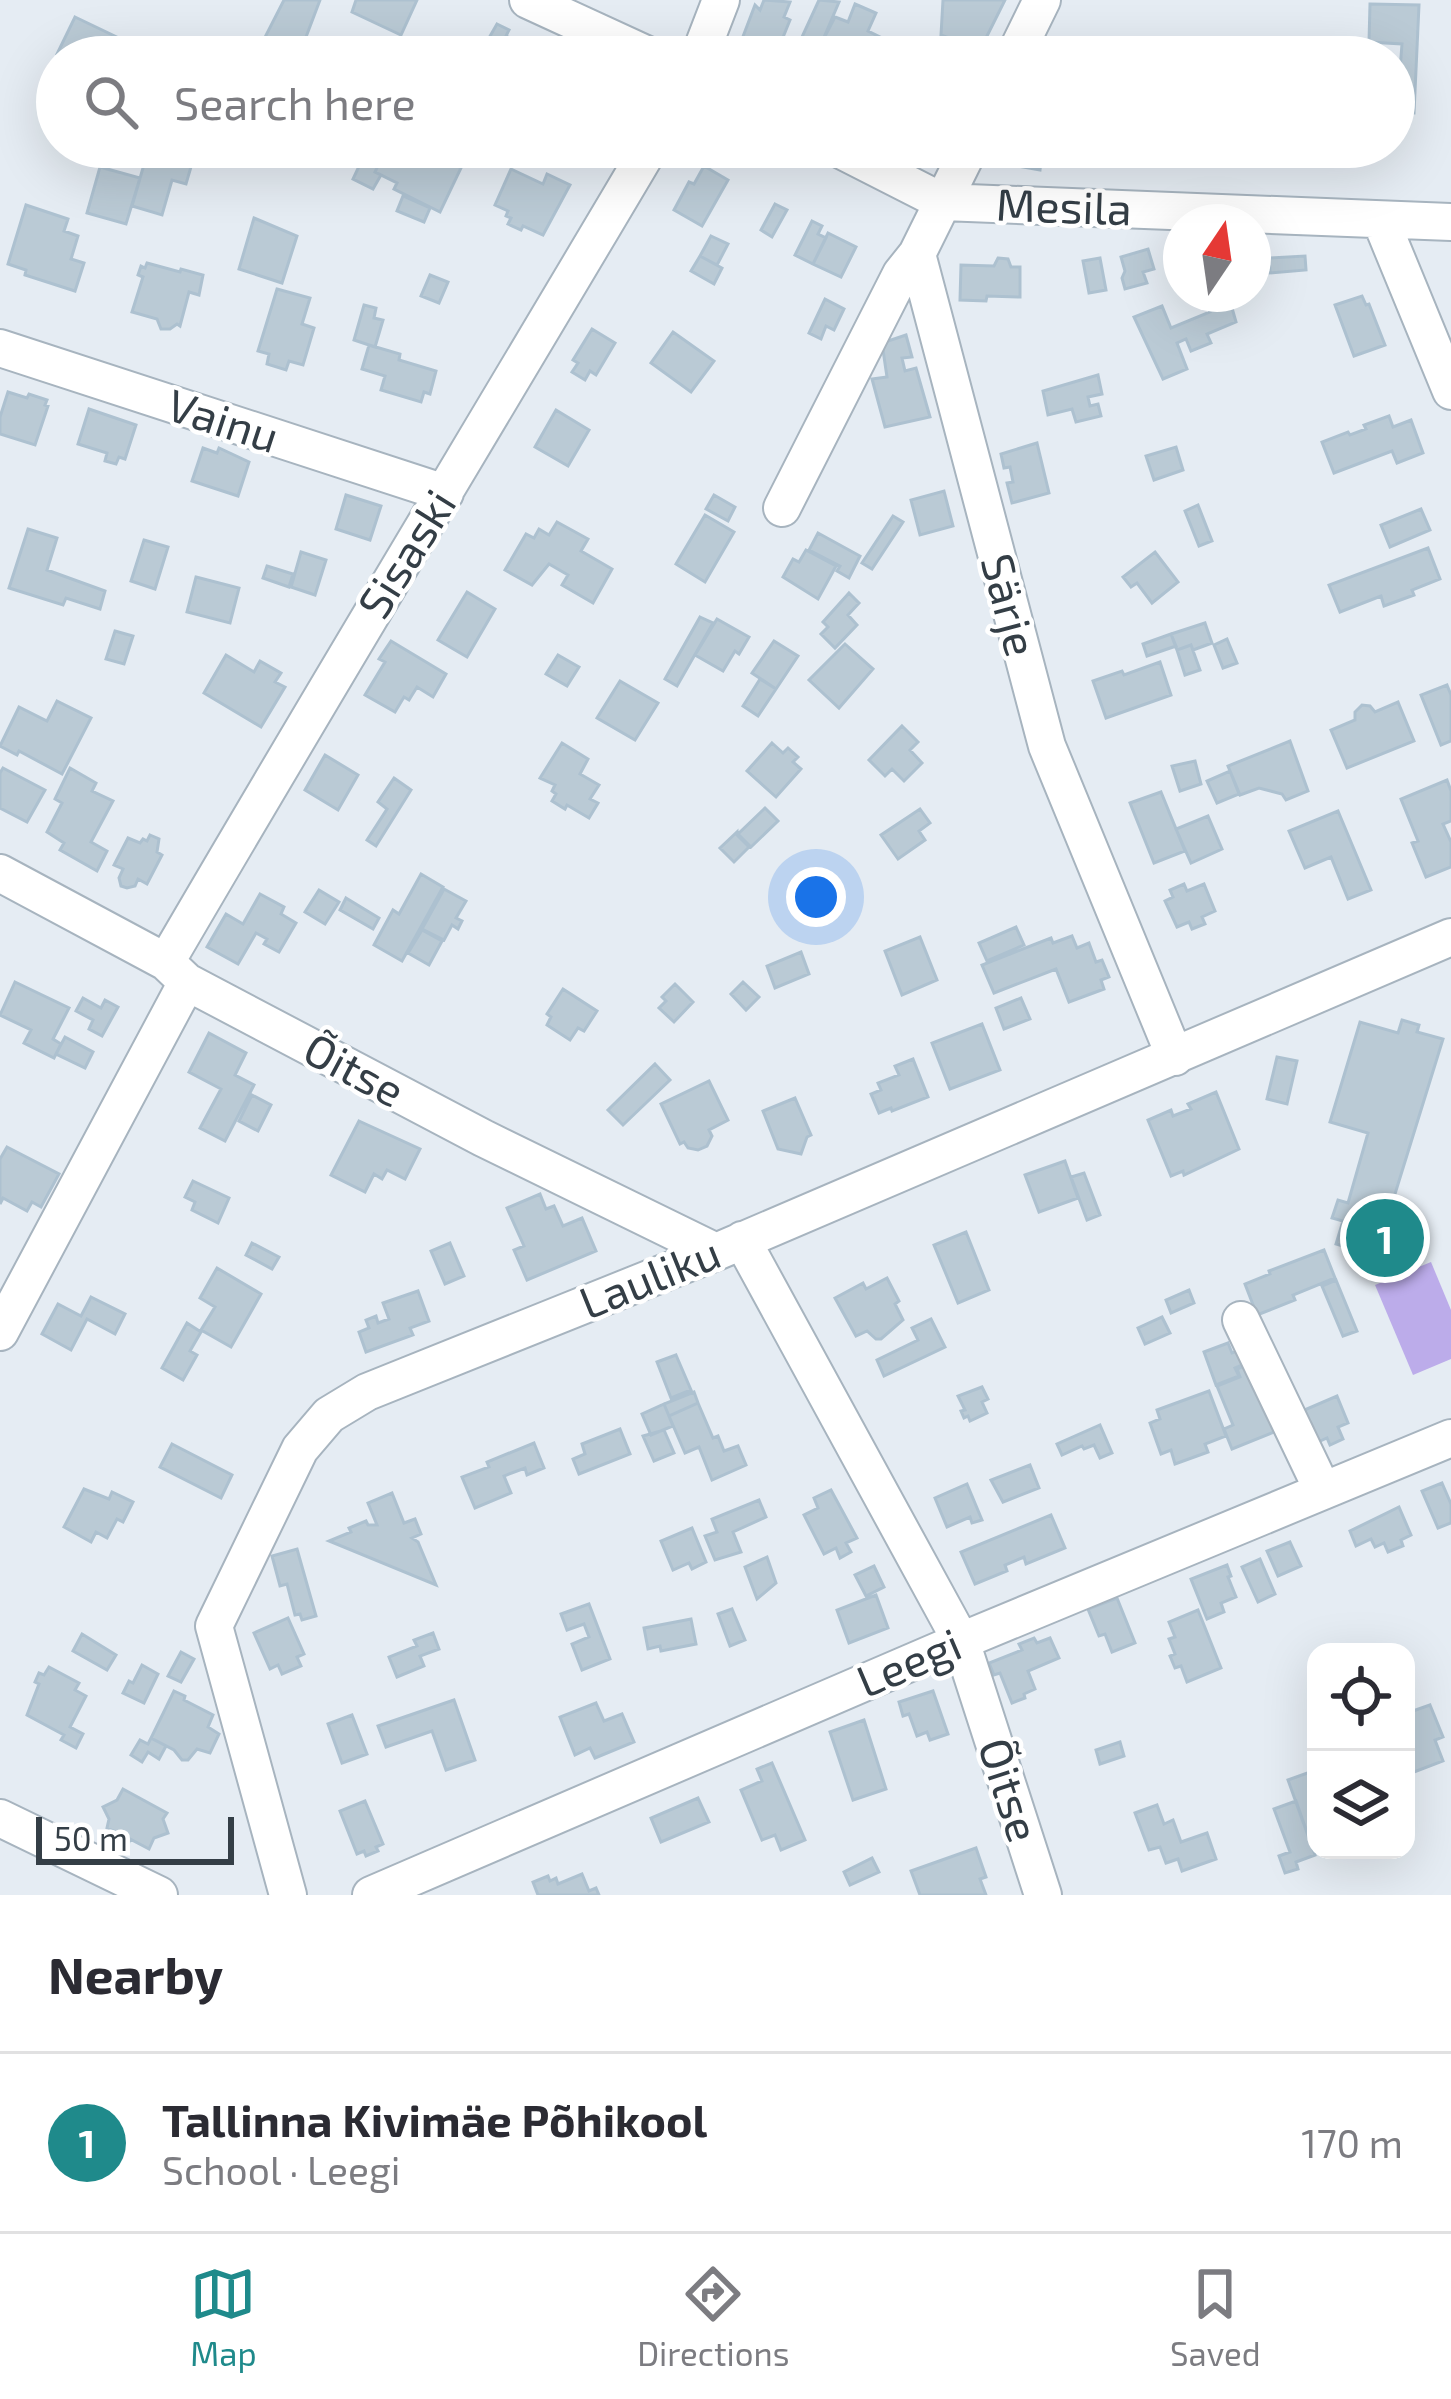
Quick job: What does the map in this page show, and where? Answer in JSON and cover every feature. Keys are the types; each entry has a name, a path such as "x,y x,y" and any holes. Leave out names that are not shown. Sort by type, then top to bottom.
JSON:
{"street":[{"path":"528,0 606,36"},
{"path":"707,36 721,0"},
{"path":"1024,36 1042,0"},
{"name":"Sisaski","path":"2,1324 177,972 339,664 638,168"},
{"name":"Mesila","path":"877,168 944,202 1451,222"},
{"path":"782,508 960,168"},
{"path":"1381,220 1451,391"},
{"name":"Särje","path":"917,254 1047,746 1175,1057"},
{"name":"Vainu","path":"0,348 445,494"},
{"name":"Õitse","path":"0,873 483,1138 729,1246 961,1640 1042,1895"},
{"name":"Lauliku","path":"288,1895 214,1626 300,1449 329,1415 367,1392 729,1246 1451,937"},
{"path":"1241,1320 1323,1491"},
{"name":"Leegi","path":"371,1895 961,1640 1451,1438"},
{"path":"0,1818 159,1895"}],"shaded area":[{"path":"1431,1262 1451,1310 1451,1359 1413,1375 1375,1285"}],"building":[{"path":"284,0 320,0 306,36 266,36"},
{"path":"356,0 417,0 401,35 352,12"},
{"path":"764,0 790,2 784,36 743,36 755,5 760,10"},
{"path":"819,0 839,2 825,36 802,36"},
{"path":"943,0 1005,0 987,36 941,35"},
{"path":"855,4 876,13 868,31 878,36 825,36 835,17 848,22"},
{"path":"1370,4 1419,5 1415,91 1415,36 1369,36"},
{"path":"75,17 115,36 66,36"},
{"path":"497,24 509,30 506,36 490,36"},
{"path":"100,168 140,178 126,224 87,213"},
{"path":"143,168 191,168 186,184 172,180 162,215 132,206"},
{"path":"358,168 377,168 375,172 381,175 373,189 353,179"},
{"path":"377,168 461,168 440,212 394,189 397,183 375,172"},
{"path":"703,168 728,180 702,226 674,210 689,182 694,184"},
{"path":"511,169 543,184 547,174 570,185 543,235 508,224 508,211 495,205"},
{"path":"403,196 430,208 424,222 397,211"},
{"path":"775,204 787,210 772,237 761,230"},
{"path":"26,205 68,219 64,231 78,236 71,259 84,263 75,291 25,275 26,270 8,264"},
{"path":"254,218 297,236 282,283 239,269"},
{"path":"812,221 822,226 818,234 826,238 813,264 795,255"},
{"path":"828,233 856,247 841,277 813,264"},
{"path":"711,236 728,244 717,265 700,256"},
{"path":"1148,249 1154,269 1143,272 1147,283 1125,289 1121,257"},
{"path":"700,256 722,268 714,284 691,271"},
{"path":"1305,256 1306,270 1271,273 1271,258"},
{"path":"998,258 1020,267 1020,297 960,300 961,265 994,266"},
{"path":"1100,258 1106,290 1089,293 1083,261"},
{"path":"147,263 203,275 199,295 189,292 180,326 161,329 157,319 132,312 143,277 138,275"},
{"path":"430,275 448,282 439,303 421,296"},
{"path":"277,289 310,298 302,324 314,328 303,365 289,361 286,370 267,364 269,354 258,351"},
{"path":"1362,296 1385,345 1354,356 1335,305"},
{"path":"825,299 844,309 834,330 826,326 821,339 809,333"},
{"path":"364,305 376,308 374,318 383,320 375,347 354,340"},
{"path":"1162,306 1171,328 1210,312 1233,312 1236,322 1207,334 1211,343 1191,351 1186,339 1177,343 1187,369 1163,379 1134,317"},
{"path":"592,329 615,343 596,375 590,371 585,380 572,372 578,363 573,360"},
{"path":"673,332 714,361 691,392 651,363"},
{"path":"906,335 912,357 902,358 905,371 916,368 930,417 885,427 872,379 887,377 882,343"},
{"path":"369,345 436,371 430,394 424,392 421,402 381,390 385,376 362,369"},
{"path":"1098,375 1102,394 1088,397 1090,406 1098,404 1101,416 1076,422 1072,409 1048,415 1043,391"},
{"path":"8,392 47,400 35,445 0,434"},
{"path":"89,409 136,425 125,459 119,457 116,464 105,461 107,453 78,444"},
{"path":"556,410 589,430 568,466 535,447"},
{"path":"1389,416 1393,427 1411,420 1423,453 1397,463 1392,451 1334,473 1322,442 1366,429 1364,425"},
{"path":"1037,443 1049,493 1012,503 1007,483 1013,482 1010,467 1004,468 1001,454"},
{"path":"1176,447 1183,470 1154,480 1146,456"},
{"path":"203,448 217,453 219,448 249,462 238,496 192,481"},
{"path":"944,491 953,526 920,535 911,500"},
{"path":"346,495 381,506 370,540 336,529"},
{"path":"714,495 735,507 728,521 706,509"},
{"path":"1198,505 1212,541 1199,546 1185,511"},
{"path":"1421,509 1430,530 1390,547 1381,525"},
{"path":"705,515 734,532 705,582 676,564"},
{"path":"893,516 903,522 872,569 862,563"},
{"path":"557,522 588,539 581,551 612,569 593,603 562,585 568,575 549,564 532,585 505,570 526,534 534,538 539,529 549,535"},
{"path":"28,529 57,538 47,570 105,591 100,609 66,598 63,605 9,588"},
{"path":"818,533 860,556 849,578 837,571 840,566 809,550"},
{"path":"144,540 168,547 155,589 131,581"},
{"path":"1428,548 1440,579 1384,606 1381,596 1340,612 1329,585"},
{"path":"806,550 836,566 818,599 783,577 793,559 799,562"},
{"path":"301,552 326,560 315,595 291,587"},
{"path":"1155,552 1178,582 1152,603 1137,583 1131,587 1123,577"},
{"path":"267,566 293,574 289,587 263,578"},
{"path":"196,577 239,588 230,623 187,612"},
{"path":"467,592 495,609 467,657 438,640"},
{"path":"849,593 859,603 848,615 857,625 835,648 821,634 828,627 823,622"},
{"path":"700,617 713,623 677,686 665,679"},
{"path":"717,619 749,637 723,671 695,655"},
{"path":"1205,623 1212,643 1177,650 1171,634"},
{"path":"115,631 133,636 124,664 106,659"},
{"path":"1171,634 1176,646 1147,656 1143,644"},
{"path":"1227,639 1237,663 1223,668 1214,645"},
{"path":"391,641 446,674 433,697 417,687 395,712 365,695 385,662 379,659"},
{"path":"774,641 798,656 776,689 752,673"},
{"path":"845,644 873,669 839,708 809,680"},
{"path":"1191,645 1200,670 1185,675 1177,650"},
{"path":"226,655 254,672 260,661 281,673 275,682 285,687 261,727 204,693"},
{"path":"558,655 579,667 567,686 546,674"},
{"path":"1160,662 1171,695 1106,718 1093,681"},
{"path":"760,679 776,689 758,716 743,706"},
{"path":"620,681 658,703 635,740 597,718"},
{"path":"1447,685 1451,741 1441,745 1421,695"},
{"path":"57,701 91,718 62,774 0,746 19,707 47,721"},
{"path":"1398,702 1414,741 1347,768 1331,730 1355,720 1362,705 1375,712"},
{"path":"902,726 918,742 910,750 922,763 904,781 892,769 885,776 869,760"},
{"path":"1290,741 1308,791 1286,800 1282,794 1259,788 1240,795 1228,766"},
{"path":"562,743 588,759 580,774 599,785 590,799 598,803 589,818 552,801 555,785 540,778"},
{"path":"772,743 783,753 788,748 798,757 793,762 801,769 776,797 747,771"},
{"path":"325,755 358,775 338,810 305,790"},
{"path":"1195,761 1201,784 1180,791 1172,766"},
{"path":"3,768 45,790 27,822 0,808"},
{"path":"70,768 96,783 92,791 113,801 91,842 107,851 97,871 60,850 64,843 47,832 62,803 55,799"},
{"path":"1230,771 1239,794 1217,803 1207,781"},
{"path":"394,778 411,790 376,846 367,840 387,809 378,802"},
{"path":"1447,780 1451,821 1443,824 1451,842 1451,867 1426,877 1401,799"},
{"path":"1161,792 1185,851 1154,863 1130,803"},
{"path":"765,808 778,821 751,847 738,834"},
{"path":"920,809 930,823 919,831 925,840 898,859 881,835"},
{"path":"1338,811 1371,890 1348,899 1331,857 1305,868 1289,831"},
{"path":"1208,816 1222,849 1191,863 1176,829"},
{"path":"737,832 749,847 734,862 720,848"},
{"path":"150,835 159,839 157,852 162,855 147,884 138,879 135,886 121,886 123,869 114,865 128,838 140,843"},
{"path":"421,874 443,887 402,961 374,945 393,910 399,914"},
{"path":"1184,884 1187,891 1204,884 1215,911 1202,917 1205,924 1192,929 1189,922 1177,927 1165,901 1173,897 1170,890"},
{"path":"444,889 466,901 456,918 462,921 458,929 452,925 444,940 422,929"},
{"path":"319,890 339,902 325,924 305,912"},
{"path":"260,894 284,907 281,914 296,923 279,952 256,933 238,964 207,947 226,914 243,924"},
{"path":"346,898 379,918 373,929 340,910"},
{"path":"1016,927 1024,945 987,961 979,943"},
{"path":"422,930 442,941 429,965 408,953"},
{"path":"1072,936 1077,948 1089,943 1096,962 1102,960 1109,977 1101,980 1104,989 1069,1002 1056,969 994,993 982,965 1051,938 1053,943"},
{"path":"920,937 937,980 902,995 885,951"},
{"path":"801,952 809,974 775,988 767,966"},
{"path":"15,982 69,1008 53,1039 61,1044 54,1058 24,1043 31,1030 0,1015"},
{"path":"743,982 759,997 746,1010 731,994"},
{"path":"675,984 693,1002 674,1022 659,1008 666,1001 662,997"},
{"path":"563,989 597,1011 584,1031 578,1028 570,1040 547,1025 551,1017 547,1014"},
{"path":"83,998 101,1008 105,1000 118,1007 102,1036 89,1029 93,1020 76,1011"},
{"path":"1021,998 1030,1019 1004,1029 996,1008"},
{"path":"1402,1020 1419,1025 1417,1032 1443,1039 1379,1257 1336,1244 1343,1221 1332,1218 1338,1200 1348,1203 1368,1133 1330,1122 1360,1022 1398,1033"},
{"path":"982,1024 1000,1070 950,1089 932,1043"},
{"path":"209,1033 246,1053 235,1075 254,1085 225,1141 200,1128 221,1089 189,1072"},
{"path":"65,1037 93,1052 85,1068 56,1054"},
{"path":"1277,1057 1297,1061 1287,1104 1267,1099"},
{"path":"913,1059 928,1097 879,1113 871,1094 881,1090 878,1083 899,1075 895,1066"},
{"path":"655,1064 670,1080 623,1125 608,1110"},
{"path":"709,1081 728,1120 709,1130 712,1136 707,1146 688,1148 680,1144 661,1104"},
{"path":"1216,1092 1239,1149 1184,1175 1183,1171 1171,1176 1148,1120 1171,1110 1173,1116 1191,1109 1188,1104"},
{"path":"252,1095 271,1105 258,1131 239,1121"},
{"path":"795,1098 811,1135 801,1154 778,1149 763,1111"},
{"path":"359,1121 420,1149 405,1179 387,1170 382,1179 374,1174 365,1192 331,1175"},
{"path":"7,1147 59,1174 41,1207 32,1202 27,1211 3,1198 0,1204 0,1159"},
{"path":"1065,1161 1078,1198 1039,1212 1025,1175"},
{"path":"1084,1173 1100,1215 1087,1220 1071,1177"},
{"path":"193,1181 229,1198 218,1223 192,1210 195,1202 185,1197"},
{"path":"540,1194 546,1209 554,1206 563,1226 582,1218 596,1251 527,1280 514,1250 524,1246 507,1208"},
{"path":"966,1232 989,1290 958,1303 934,1245"},
{"path":"252,1243 279,1257 272,1269 246,1255"},
{"path":"450,1243 464,1276 445,1284 431,1251"},
{"path":"1324,1250 1335,1278 1257,1315 1245,1284"},
{"path":"217,1268 261,1294 231,1347 201,1330 215,1307 200,1298"},
{"path":"887,1278 903,1320 881,1339 867,1331 856,1336 835,1298 863,1283 866,1289"},
{"path":"1336,1280 1357,1331 1343,1336 1322,1286"},
{"path":"1189,1290 1194,1303 1171,1313 1166,1300"},
{"path":"418,1291 429,1321 410,1328 413,1335 366,1352 359,1332 369,1328 366,1320 389,1319 383,1303"},
{"path":"91,1297 125,1314 115,1334 87,1319 71,1350 42,1334 58,1304 81,1316"},
{"path":"1162,1317 1170,1333 1145,1344 1138,1328"},
{"path":"931,1319 945,1347 884,1376 877,1360 918,1340 912,1328"},
{"path":"187,1323 201,1332 190,1351 197,1355 183,1380 162,1368"},
{"path":"1228,1343 1232,1353 1241,1350 1247,1363 1235,1368 1239,1376 1216,1385 1204,1352"},
{"path":"676,1355 691,1390 671,1398 657,1362"},
{"path":"1249,1364 1284,1428 1232,1449 1224,1429 1233,1425 1217,1386 1240,1377 1237,1369"},
{"path":"982,1387 988,1399 982,1402 987,1413 970,1421 964,1418 958,1396"},
{"path":"1209,1391 1226,1436 1205,1444 1208,1452 1175,1464 1171,1450 1161,1454 1150,1423 1160,1419 1157,1410"},
{"path":"694,1392 698,1403 669,1416 664,1404"},
{"path":"1337,1396 1348,1423 1338,1427 1343,1439 1330,1445 1327,1438 1309,1446 1295,1414"},
{"path":"698,1403 713,1438 718,1436 724,1451 738,1446 746,1465 712,1480 699,1447 685,1453 669,1416"},
{"path":"664,1404 673,1426 651,1435 642,1414"},
{"path":"1100,1425 1112,1453 1100,1458 1094,1445 1062,1455 1057,1444"},
{"path":"620,1429 630,1454 579,1474 573,1459 585,1454 582,1444"},
{"path":"664,1430 674,1453 654,1461 643,1436"},
{"path":"534,1443 544,1468 527,1475 525,1468 504,1476 511,1493 475,1508 462,1477"},
{"path":"172,1444 232,1475 221,1498 160,1467"},
{"path":"1030,1465 1039,1488 1003,1502 991,1480"},
{"path":"1442,1483 1451,1504 1451,1523 1438,1528 1422,1491"},
{"path":"967,1484 982,1520 972,1523 970,1517 947,1527 935,1498"},
{"path":"84,1489 109,1499 112,1492 133,1502 123,1522 117,1519 107,1538 96,1532 91,1542 64,1527"},
{"path":"831,1490 857,1538 846,1543 851,1552 840,1558 836,1548 824,1554 804,1515 818,1508 814,1498"},
{"path":"392,1493 404,1523 415,1519 421,1534 412,1538 436,1585 329,1541 366,1521 377,1525 368,1503"},
{"path":"759,1500 766,1517 733,1532 741,1552 715,1560 705,1536 717,1532 712,1519"},
{"path":"1399,1507 1411,1535 1401,1540 1403,1546 1388,1552 1384,1543 1375,1547 1371,1539 1356,1546 1350,1531"},
{"path":"1051,1515 1065,1548 1026,1564 1024,1557 1005,1565 1007,1571 975,1584 961,1552"},
{"path":"692,1528 706,1562 673,1570 661,1541"},
{"path":"1290,1542 1301,1566 1278,1576 1267,1551"},
{"path":"297,1549 316,1616 302,1620 300,1614 295,1615 287,1584 280,1586 272,1556"},
{"path":"767,1557 776,1583 757,1599 745,1567"},
{"path":"1260,1559 1275,1594 1258,1602 1242,1567"},
{"path":"1227,1565 1236,1597 1221,1603 1224,1612 1207,1619 1191,1579"},
{"path":"874,1566 884,1587 866,1596 855,1575"},
{"path":"876,1595 888,1628 849,1643 837,1610"},
{"path":"1117,1598 1135,1643 1112,1652 1088,1609"},
{"path":"589,1604 610,1659 582,1670 572,1644 589,1637 584,1624 567,1630 561,1614"},
{"path":"732,1609 745,1640 730,1646 718,1614"},
{"path":"1198,1610 1221,1668 1187,1682 1181,1666 1175,1668 1170,1656 1175,1654 1169,1639 1175,1637 1169,1622"},
{"path":"288,1618 304,1654 297,1657 301,1666 282,1674 278,1665 270,1669 254,1633"},
{"path":"691,1619 696,1644 648,1649 644,1628"},
{"path":"433,1633 439,1649 420,1656 424,1666 397,1677 389,1657 417,1646 414,1640"},
{"path":"82,1634 116,1655 107,1670 73,1651"},
{"path":"1034,1638 1037,1643 1050,1638 1059,1658 1028,1671 1035,1689 1012,1703 1000,1673 994,1675 989,1663 1022,1650 1019,1644"},
{"path":"181,1652 194,1659 181,1682 168,1676"},
{"path":"142,1665 158,1674 144,1703 123,1693"},
{"path":"49,1667 79,1683 75,1690 86,1696 70,1727 83,1734 76,1748 61,1740 64,1735 27,1715 39,1673 44,1675"},
{"path":"174,1691 213,1715 208,1727 219,1734 210,1753 197,1749 182,1760 151,1738"},
{"path":"933,1691 948,1734 930,1740 927,1732 917,1736 899,1702"},
{"path":"454,1700 475,1760 446,1770 432,1731 386,1747 378,1726"},
{"path":"596,1703 604,1721 622,1714 634,1742 595,1758 590,1748 575,1755 560,1717"},
{"path":"1430,1705 1443,1737 1435,1740 1443,1761 1415,1772 1415,1751 1415,1710"},
{"path":"352,1715 367,1754 342,1763 328,1724"},
{"path":"864,1720 886,1789 853,1800 830,1732"},
{"path":"151,1738 166,1746 159,1759 148,1752 142,1762 131,1755 140,1740 148,1744"},
{"path":"1120,1742 1124,1756 1100,1764 1096,1750"},
{"path":"772,1763 805,1840 781,1850 775,1835 762,1840 741,1790 762,1781 757,1769"},
{"path":"1307,1773 1307,1833 1288,1780"},
{"path":"123,1789 167,1813 163,1819 168,1833 154,1838 149,1849 130,1839 128,1845 115,1839 118,1833 107,1828 109,1819 103,1807 117,1800"},
{"path":"698,1798 709,1822 661,1842 651,1818"},
{"path":"365,1801 383,1844 366,1856 364,1851 357,1854 340,1811"},
{"path":"1296,1801 1307,1832 1307,1858 1296,1862 1298,1869 1285,1873 1279,1856 1290,1852 1274,1809"},
{"path":"1157,1805 1164,1824 1173,1820 1181,1842 1207,1833 1216,1859 1182,1871 1178,1859 1166,1863 1160,1847 1149,1850 1135,1813"},
{"path":"976,1848 986,1877 980,1879 986,1895 920,1895 911,1871"},
{"path":"872,1858 879,1872 850,1885 844,1872"},
{"path":"582,1874 589,1891 596,1888 599,1895 538,1895 533,1882 548,1876 558,1884"}],"place":[{"name":"Tallinna Kivimäe Põhikool","path":"1385,1238"}]}
